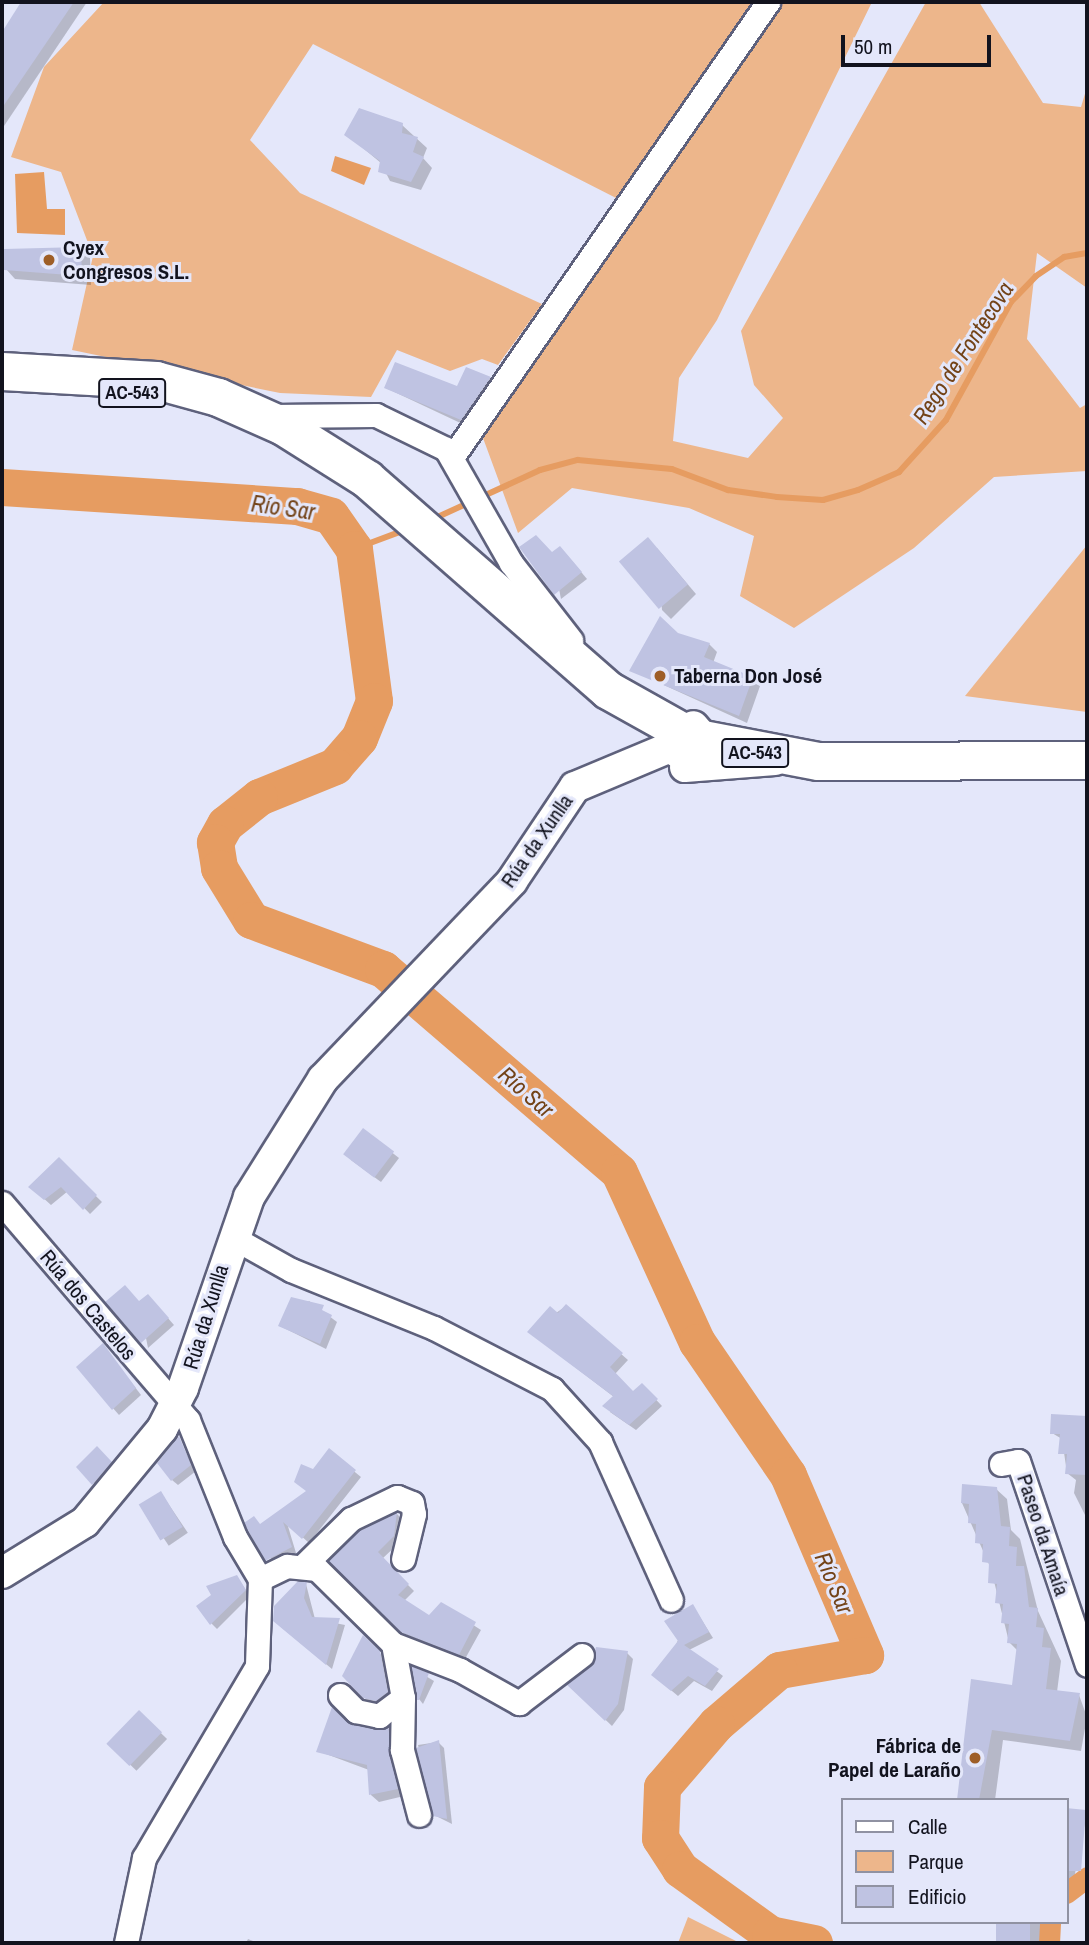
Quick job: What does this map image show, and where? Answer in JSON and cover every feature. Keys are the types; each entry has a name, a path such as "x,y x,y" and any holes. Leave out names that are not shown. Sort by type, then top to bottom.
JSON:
{"main road":[{"name":"AC-543","path":"2,371 138,377 194,389 261,415 378,488 603,678 692,749 798,759 1087,760"},
{"name":"AC-543","path":"2,391 141,393 261,415"},
{"name":"AC-543","path":"482,576 603,678 724,725 802,741 888,745 1087,742"}],"street":[{"path":"453,456 768,2"},
{"path":"261,415 376,415 410,426 453,456 496,539 603,678 642,734 632,758"},
{"path":"692,749 799,750 888,745"},
{"name":"Rúa da Xunlla","path":"2,1573 85,1522 137,1465 175,1408 232,1237 292,1121 396,999 517,876 575,787 632,758 692,749"},
{"name":"Rúa da Xunlla","path":"604,773 692,749"},
{"name":"Rúa dos Castelos","path":"2,1203 175,1408"},
{"path":"232,1237 291,1270 434,1328 552,1389 600,1442 671,1600"},
{"path":"126,1943 144,1858 257,1666 260,1580 234,1537 188,1420 175,1408"},
{"name":"Paseo da Amaía","path":"1001,1464 1018,1461 1087,1665"},
{"path":"260,1580 271,1570 304,1565 351,1520 397,1497 412,1503 414,1514 402,1559"},
{"path":"304,1565 364,1610 393,1644 519,1703 582,1655"},
{"path":"393,1644 403,1698 402,1750 419,1815"},
{"path":"340,1695 356,1711 379,1716 403,1698"}],"green space":[{"path":"104,2 758,2 620,200 313,44 250,140 300,193 542,304 498,365 482,359 450,371 397,350 371,397 280,393 72,350 93,256 61,172 11,157 44,67"},
{"path":"784,2 872,2 717,320 679,378 673,441 748,458 783,418 754,385 741,331 926,2 979,2 1043,103 1081,107 1087,87 1087,288 1037,253 1027,339 1080,408 1087,404 1087,471 994,477 914,548 794,628 740,596 754,536 689,508 572,488 518,533 483,438"},
{"path":"1087,545 1087,712 965,696"},
{"path":"688,1917 740,1943 678,1943"}],"shaded area":[{"path":"335,156 371,168 364,185 331,171"},
{"path":"44,172 47,209 65,209 65,235 17,233 15,174"}],"building":[{"path":"21,2 74,2 2,108 2,32"},
{"path":"359,108 403,123 402,133 418,137 413,152 424,157 411,182 378,172 380,161 344,135"},
{"path":"81,247 82,276 4,270 4,249"},
{"path":"395,362 457,386 466,367 491,377 461,420 384,388"},
{"path":"536,535 552,552 560,546 582,572 554,595 519,547"},
{"path":"648,537 688,584 659,609 619,561"},
{"path":"660,616 678,633 710,643 704,657 753,677 739,716 629,671"},
{"path":"363,1128 394,1151 374,1178 343,1154"},
{"path":"59,1157 97,1195 83,1210 61,1187 44,1200 28,1187"},
{"path":"125,1285 139,1301 148,1294 169,1318 141,1343 105,1302"},
{"path":"291,1297 324,1305 322,1310 332,1315 320,1344 278,1326"},
{"path":"566,1304 623,1353 610,1367 633,1391 642,1383 658,1399 629,1425 602,1406 613,1396 527,1332 550,1306 558,1313"},
{"path":"103,1343 136,1388 112,1410 76,1367"},
{"path":"1051,1414 1087,1416 1087,1475 1065,1474 1067,1454 1058,1454 1060,1434 1050,1434"},
{"path":"179,1436 191,1465 171,1481 157,1463"},
{"path":"97,1446 112,1462 92,1485 76,1467"},
{"path":"329,1448 356,1470 302,1539 283,1522 292,1547 265,1561 244,1523 254,1516 260,1524 306,1491 294,1482 301,1464 313,1469"},
{"path":"962,1484 997,1487 1001,1526 1010,1527 1009,1546 1017,1547 1016,1566 1024,1566 1029,1607 1038,1608 1036,1627 1044,1628 1042,1647 1051,1648 1046,1689 1080,1693 1070,1741 992,1730 979,1798 957,1798 971,1679 1012,1685 1017,1644 1007,1643 1009,1624 1001,1623 1003,1604 995,1603 997,1584 988,1583 989,1563 982,1562 983,1544 975,1543 976,1524 968,1523 969,1504 961,1503"},
{"path":"161,1491 183,1527 160,1540 139,1504"},
{"path":"397,1512 394,1536 378,1552 409,1584 398,1595 429,1615 441,1602 476,1622 459,1655 401,1632 328,1561 359,1531"},
{"path":"237,1575 246,1590 210,1625 196,1606 211,1595 206,1586"},
{"path":"298,1581 307,1582 304,1598 312,1617 340,1618 326,1665 273,1621 274,1606"},
{"path":"693,1604 709,1632 684,1645 719,1669 705,1686 688,1676 671,1691 651,1675 678,1641 664,1621"},
{"path":"363,1635 380,1651 388,1692 376,1701 363,1698 342,1676"},
{"path":"596,1647 628,1651 618,1704 605,1721 566,1684 591,1666"},
{"path":"411,1666 429,1673 419,1700 417,1700"},
{"path":"332,1707 353,1725 388,1726 398,1789 369,1795 367,1765 316,1752"},
{"path":"139,1710 162,1732 129,1766 106,1744"},
{"path":"439,1740 447,1819 433,1816 416,1748"},
{"path":"1068,1808 1086,1810 1081,1871 1068,1871"},
{"path":"996,1924 1030,1924 1030,1943 996,1943"}],"waterway":[{"name":"Rego de Fontecova","path":"431,520 540,470 578,460 672,469 728,490 777,497 823,500 858,490 899,472 946,420 1011,302 1036,276 1064,257 1087,253"},
{"name":"Río Sar","path":"2,487 297,506 331,516 354,549 374,701 359,738 335,766 259,797 225,824 215,842 219,868 251,920 383,969 619,1172 697,1342 788,1475 865,1655 779,1670 716,1724 662,1787 660,1838 680,1869 770,1934 814,1943"},
{"name":"Rego de Fontecova","path":"354,549 405,530"},
{"path":"1068,1891 1087,1877"},
{"path":"1049,1943 1050,1924"}],"place":[{"name":"Cyex Congresos S.L.","path":"49,260"},
{"name":"Taberna Don José","path":"660,676"},
{"name":"Fábrica de Papel de Laraño","path":"975,1758"}]}
